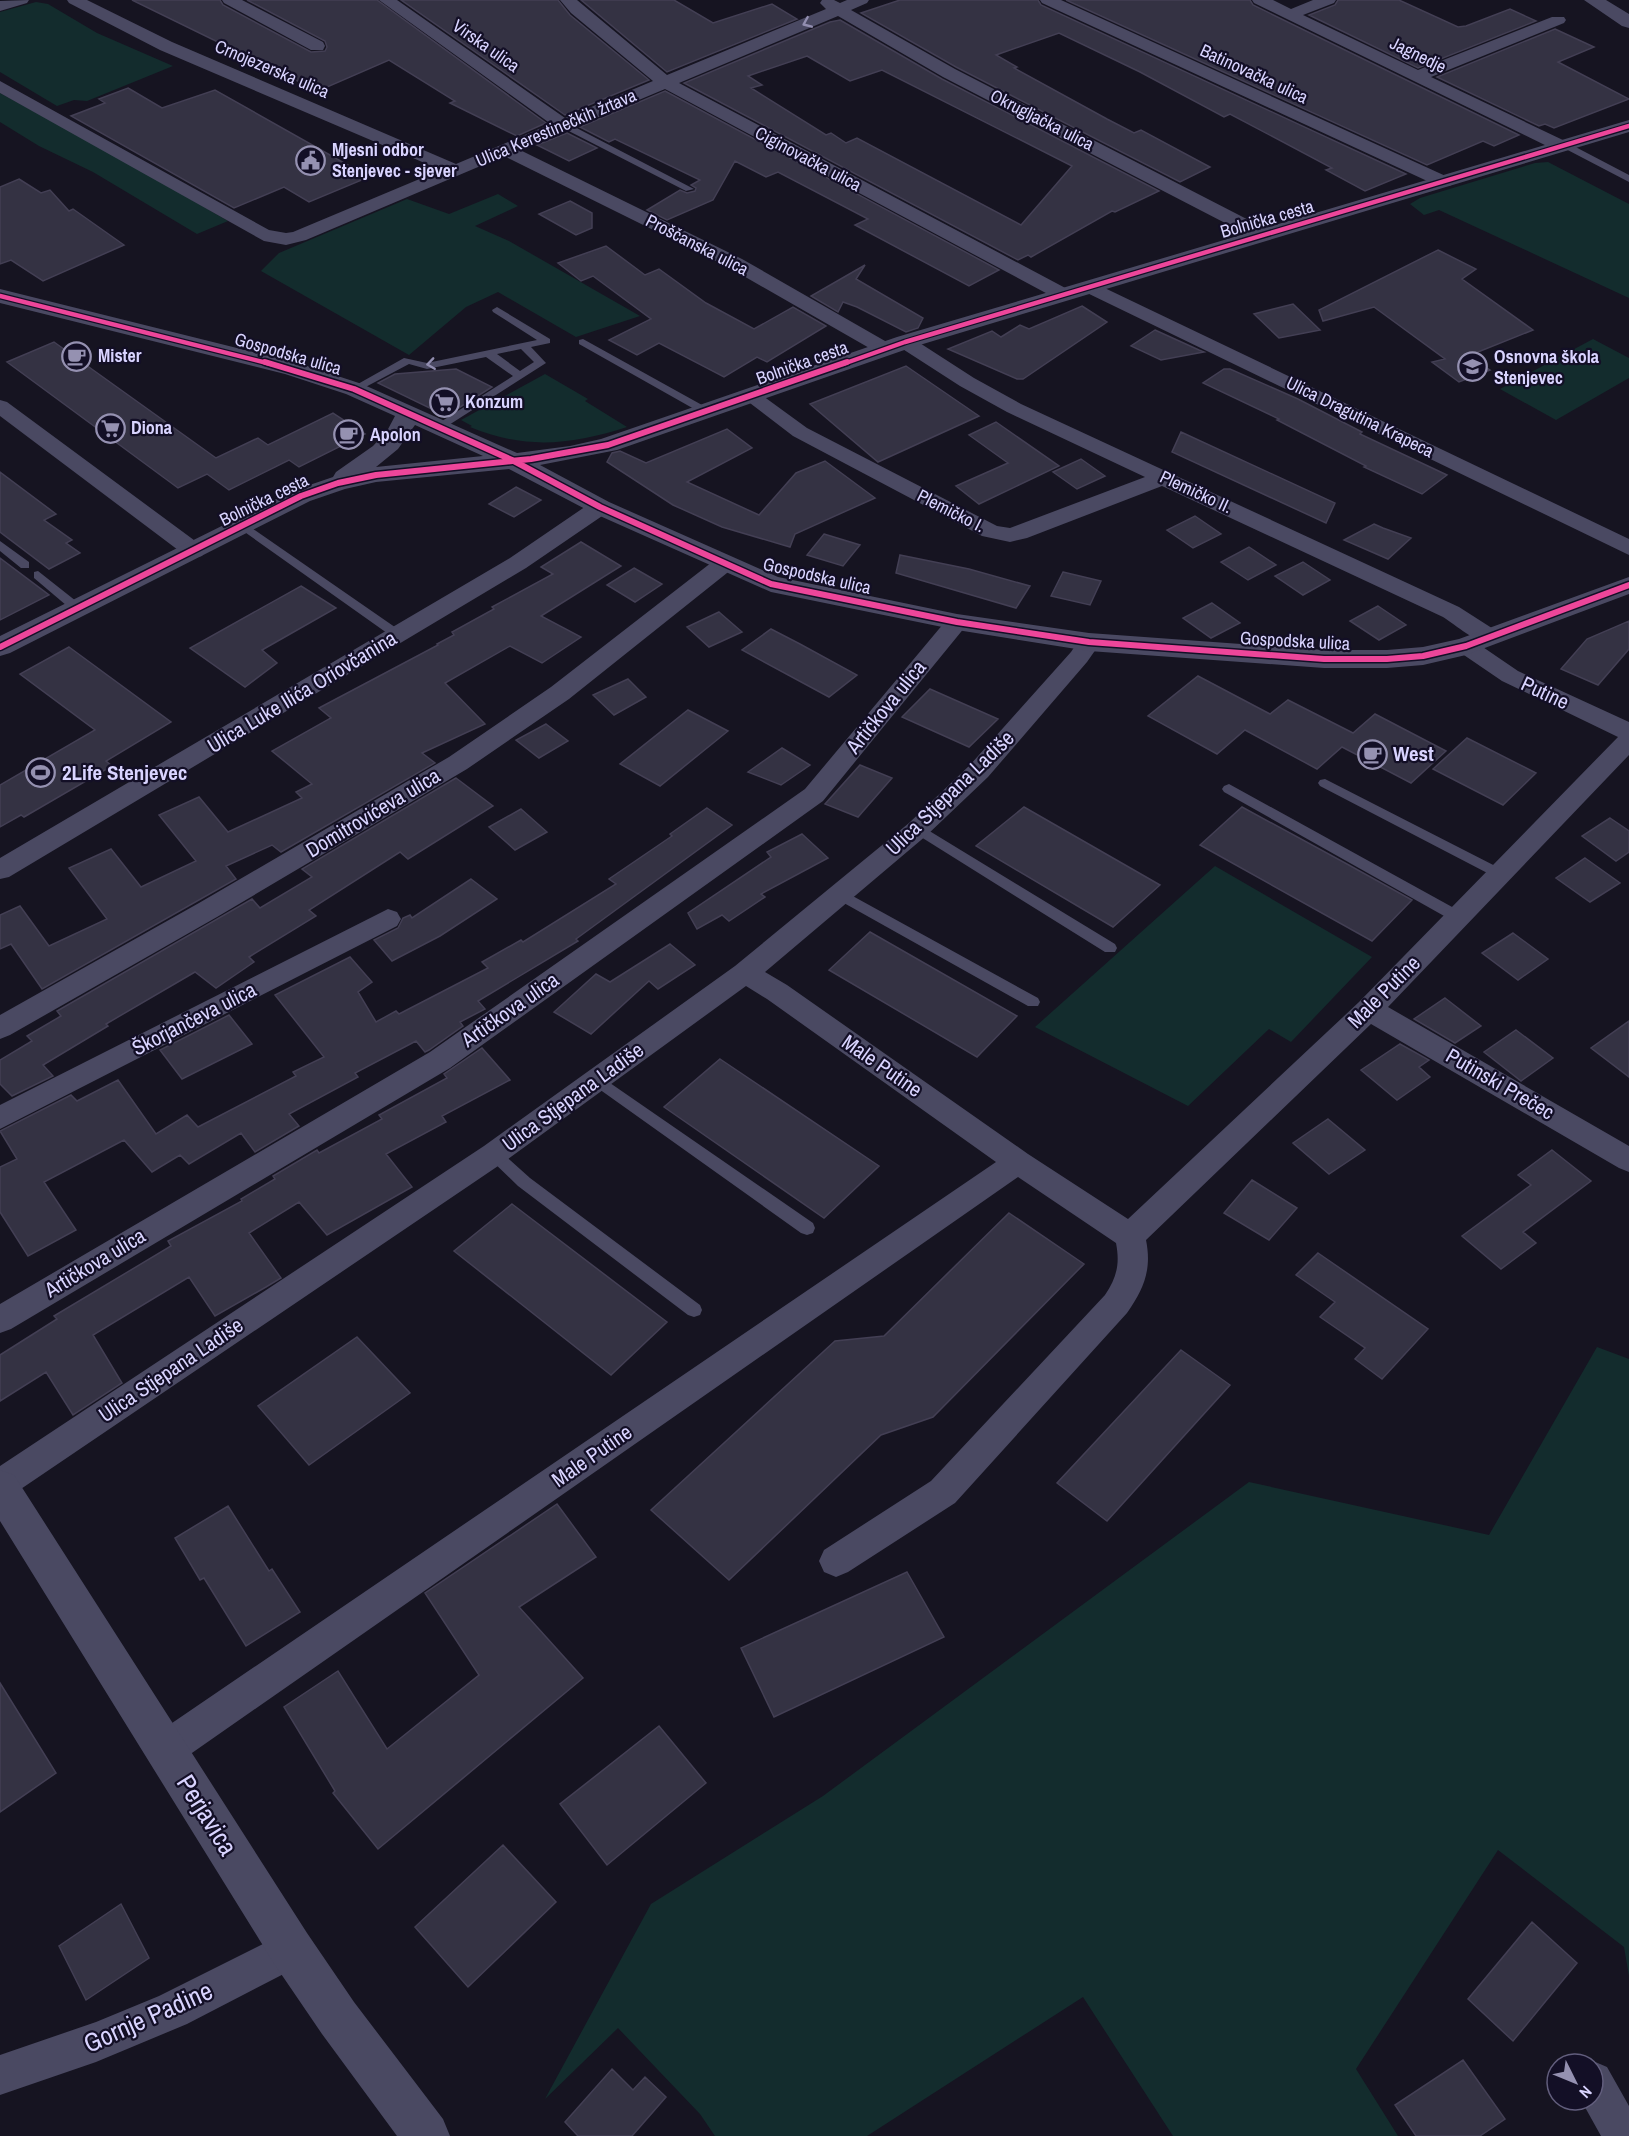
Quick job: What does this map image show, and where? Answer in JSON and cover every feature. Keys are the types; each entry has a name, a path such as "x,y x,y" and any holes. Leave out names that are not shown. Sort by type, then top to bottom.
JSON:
{"street":[{"path":"0,6 21,0"},
{"name":"Crnojezerska ulica","path":"75,0 166,46 456,170"},
{"path":"230,0 317,46"},
{"name":"Virska ulica","path":"387,0 562,124"},
{"name":"Ciginovačka ulica","path":"568,0 665,82 1064,295"},
{"name":"Okrugljačka ulica","path":"823,0 949,73 1044,119 1263,235"},
{"name":"Ulica Kerestinečkih žrtava","path":"0,86 264,235 276,238 299,236 861,0"},
{"name":"Batinovačka ulica","path":"1048,0 1444,182"},
{"name":"Jagnedje","path":"1260,0 1561,145"},
{"path":"1291,14 1328,0"},
{"path":"1593,0 1629,22"},
{"path":"1418,76 1558,20"},
{"name":"Bolnička cesta","path":"0,646 301,496 336,483 410,470 588,451 752,397 895,346 1629,126"},
{"name":"Proščanska ulica","path":"504,149 735,262 895,346"},
{"name":"Ulica Dragutina Krapeca","path":"1090,287 1629,548"},
{"name":"Gospodska ulica","path":"0,296 293,369 354,389 512,460 600,507 771,584 957,622 1089,642 1323,659 1423,656 1478,642 1629,585"},
{"name":"Plemičko II.","path":"895,346 1014,408 1451,612 1478,642"},
{"name":"Plemičko I.","path":"752,397 801,432 960,516 990,531 1000,533 1019,533 1165,477"},
{"path":"0,406 194,551"},
{"path":"336,483 389,446 400,431 408,414"},
{"name":"Ulica Luke Ilića Oriovčanina","path":"0,870 518,563 600,507"},
{"name":"Domitrovićeva ulica","path":"0,1028 198,916 458,763 560,693 724,564"},
{"name":"Artičkova ulica","path":"0,1320 440,1060 814,795 957,622"},
{"name":"Ulica Stjepana Ladiše","path":"0,1485 494,1154 745,974 918,829 979,771 1089,642"},
{"name":"Putine","path":"1478,642 1510,676 1629,732"},
{"name":"Male Putine","path":"745,974 777,992 1018,1162 1130,1236 1370,1009 1629,740"},
{"name":"Škorjančeva ulica","path":"0,1118 388,919"},
{"name":"Putinski Prečec","path":"1370,1009 1624,1147"},
{"name":"Male Putine","path":"166,1749 1018,1162"},
{"path":"836,1561 943,1492 1116,1304 1130,1285 1135,1260 1130,1236"},
{"name":"Perjavica","path":"0,1485 291,1949 426,2136"},
{"name":"Gornje Padine","path":"0,2075 96,2042 173,2010 291,1949"},
{"path":"1605,2103 1623,2136"}],"lane":[{"path":"562,124 689,189"},
{"path":"1561,145 1629,179"},
{"path":"354,389 408,360 427,366 546,341 497,310"},
{"path":"583,342 707,412"},
{"path":"437,428 517,379 518,375 541,363 525,347"},
{"path":"488,353 518,375"},
{"path":"243,526 398,635"},
{"path":"0,545 25,565"},
{"path":"38,575 77,609"},
{"path":"1325,783 1500,874"},
{"path":"1229,789 1458,917"},
{"path":"918,829 1110,948"},
{"path":"840,894 1033,1002"},
{"path":"597,1080 807,1227"},
{"path":"494,1154 524,1182 694,1310"}],"green space":[{"path":"36,2 48,4 97,33 173,66 87,101 74,100 57,106 0,72 0,12"},
{"path":"0,93 125,161 228,221 197,234 93,172 39,146 0,122"},
{"path":"1548,162 1629,204 1629,298 1439,210 1424,215 1410,204 1420,198 1535,163"},
{"path":"498,194 518,206 475,226 509,241 640,316 576,337 498,292 466,307 409,355 261,271 279,253 407,199 449,214"},
{"path":"1593,339 1629,358 1629,378 1556,420 1500,389"},
{"path":"545,374 588,399 585,401 627,427 587,438 529,442 490,434 470,427 472,426 461,420"},
{"path":"1215,866 1372,957 1291,1042 1269,1029 1188,1106 1035,1027"},
{"path":"1597,1347 1629,1359 1629,1976 1624,1947 1498,1850 1356,2069 1398,2136 1173,2136 1083,1997 867,2136 715,2136 700,2114 618,2028 545,2099 651,1904 823,1796 1249,1482 1489,1535"}],"building":[{"path":"132,0 220,0 223,5 311,52 325,51 327,47 325,41 247,0 377,0 546,123 517,136 450,103 455,101 389,60 318,91"},
{"path":"401,0 558,0 570,15 649,80 565,115"},
{"path":"581,0 674,0 713,23 772,4 797,19 667,72"},
{"path":"900,0 1038,0 1041,5 1406,174 1365,191 1326,170 1332,168 1230,114 1224,117 1140,72 1059,33 996,55 1017,67 1014,68 1107,119 1134,133 1141,130 1210,167 1180,182 956,67 861,13"},
{"path":"1066,0 1250,0 1253,5 1519,135 1494,146 1483,141 1427,165"},
{"path":"1338,0 1399,0 1458,27 1510,9 1536,21 1418,68 1309,15 1335,5"},
{"path":"840,20 942,79 1159,191 1115,212 1112,211 1031,257 1028,255 1018,260 684,83 830,22","holes":["807,56 850,81 882,70 1072,166 1021,225 857,138 846,143 831,133 826,135 751,88 762,85 748,76"]},
{"path":"1555,29 1594,47 1558,62 1629,99 1554,128 1545,124 1539,126 1437,77"},
{"path":"128,88 162,108 215,90 369,177 309,202 284,187 234,208 71,116 105,103 99,99"},
{"path":"665,91 999,270 969,286 855,225 868,219 778,172 766,177 735,161 713,200 667,220 647,210 680,190 687,193 695,191 696,188 691,185 700,180 615,139 609,142 580,127"},
{"path":"567,133 597,148 569,161 537,145"},
{"path":"19,179 41,193 50,190 69,211 73,209 124,245 43,281 11,260 0,264 0,187"},
{"path":"570,201 592,213 592,228 576,235 539,214"},
{"path":"606,246 645,275 659,269 706,303 754,329 793,307 826,326 767,362 757,357 724,377 659,343 637,355 609,340 651,319 593,276 581,281 558,263"},
{"path":"1438,250 1476,269 1462,279 1533,330 1468,356 1490,370 1459,382 1432,362 1445,359 1374,307 1323,321 1319,310"},
{"path":"865,265 856,279 923,318 918,328 906,332 843,302 838,312 811,296"},
{"path":"1293,304 1320,330 1279,338 1254,314"},
{"path":"1082,306 1107,322 1023,379 1017,379 948,349 992,331 1001,337 1020,325 1029,329"},
{"path":"1155,330 1204,352 1161,360 1131,346"},
{"path":"54,342 216,458 258,438 268,445 333,413 365,434 299,467 289,460 229,490 207,474 178,488 7,362"},
{"path":"906,366 979,416 878,462 810,404"},
{"name":"Konzum","path":"456,369 492,387 446,416 378,383 395,374"},
{"path":"1224,369 1230,369 1298,399 1362,432 1360,434 1447,475 1422,494 1364,467 1366,466 1277,420 1279,419 1203,383"},
{"path":"996,422 1059,466 979,504 956,486 1008,463 969,435"},
{"path":"727,429 752,448 687,482 759,515 796,473 825,461 875,498 795,534 790,547 722,527 673,505 607,462 612,453 620,451 646,463"},
{"path":"1181,432 1335,503 1326,523 1172,452"},
{"path":"1081,459 1105,476 1077,489 1053,472"},
{"path":"0,472 56,514 44,520 72,540 66,543 80,553 49,569 0,532"},
{"path":"516,487 541,500 514,517 489,504"},
{"path":"1195,516 1221,534 1193,548 1167,530"},
{"path":"1374,524 1411,538 1388,559 1344,540"},
{"path":"824,534 860,545 843,566 807,555"},
{"path":"581,542 621,566 541,616 581,637 542,663 510,646 445,683 485,724 422,753 435,763 281,852 272,845 226,866 236,879 42,989 11,944 0,949 0,915 20,906 49,946 107,919 69,868 111,849 141,887 196,861 159,815 199,797 228,832 302,798 296,792 312,784 272,751 331,718 319,708 438,645 454,635 452,632 494,609 492,607 553,574 541,567"},
{"path":"1249,547 1276,565 1248,580 1221,562"},
{"path":"900,555 969,569 1030,586 1016,608 896,573"},
{"path":"0,558 49,595 0,620"},
{"path":"1303,562 1330,580 1303,595 1275,576"},
{"path":"634,568 662,584 635,602 607,585"},
{"path":"1063,572 1101,581 1090,605 1051,596"},
{"path":"301,586 336,608 262,650 277,663 245,687 190,648"},
{"path":"1212,603 1240,623 1211,638 1183,618"},
{"path":"1378,606 1406,625 1379,640 1350,621"},
{"path":"719,612 742,632 709,647 687,627"},
{"path":"1629,621 1629,649 1598,685 1561,669 1587,639"},
{"path":"771,629 857,675 829,697 742,650"},
{"path":"69,647 171,722 106,761 112,766 24,817 21,815 0,827 0,785 95,730 20,674"},
{"path":"1198,676 1270,714 1288,700 1353,733 1375,714 1446,751 1411,783 1342,747 1317,769 1245,730 1217,754 1148,716"},
{"path":"628,679 646,697 614,715 593,695"},
{"path":"930,689 998,719 969,747 902,717"},
{"path":"688,710 728,731 660,786 620,764"},
{"path":"546,724 568,741 539,758 516,740"},
{"path":"1467,738 1536,773 1503,805 1433,769"},
{"path":"782,748 810,765 781,785 748,772"},
{"path":"860,765 892,778 858,817 825,804"},
{"path":"456,778 493,806 408,859 400,852 309,910 316,916 249,957 254,962 216,988 195,972 106,1024 108,1026 43,1065 53,1076 12,1096 0,1084 0,1060 32,1041 27,1036 61,1016 57,1011 252,899 260,908 312,877 302,869"},
{"path":"1024,807 1160,885 1113,927 976,846"},
{"path":"1242,807 1412,900 1372,941 1200,845"},
{"path":"707,808 732,825 576,939 578,941 478,1001 485,1009 460,1022 463,1026 429,1050 425,1052 416,1041 355,1073 358,1077 289,1114 299,1126 255,1152 241,1133 189,1164 180,1155 152,1172 124,1140 44,1182 76,1230 28,1256 0,1212 0,1167 17,1159 0,1131 71,1095 77,1101 118,1080 156,1134 187,1115 198,1127 296,1076 293,1072 324,1057 275,995 350,957 372,982 358,992 376,1022 396,1011 399,1014 488,968 482,962 521,940 523,942 616,884 609,879 672,836 670,834"},
{"path":"521,809 547,832 515,850 489,827"},
{"path":"1610,818 1629,831 1629,852 1616,861 1582,836"},
{"path":"802,834 828,858 761,894 765,897 729,921 722,915 697,929 688,913 771,857 767,852"},
{"path":"1585,858 1620,883 1590,902 1556,878"},
{"path":"471,879 497,899 440,936 392,961 374,940 398,928 403,918 410,915 412,918"},
{"path":"870,932 1017,1016 977,1057 829,970"},
{"path":"1513,933 1548,959 1518,980 1482,953"},
{"path":"670,944 695,965 658,989 649,981 591,1034 554,1012 596,974 610,982"},
{"path":"1445,998 1481,1026 1455,1043 1414,1019"},
{"path":"229,1015 252,1044 182,1079 160,1050"},
{"path":"1629,1021 1629,1077 1591,1048"},
{"path":"1516,1030 1553,1058 1521,1081 1484,1052"},
{"path":"1400,1044 1429,1060 1419,1067 1430,1077 1397,1100 1361,1070"},
{"path":"482,1048 510,1080 442,1116 446,1122 386,1154 412,1187 327,1235 299,1202 249,1233 281,1278 215,1316 189,1277 93,1335 122,1383 73,1415 46,1372 0,1401 0,1355 57,1319 54,1316 171,1246 168,1241 242,1201 241,1199 275,1179 273,1176 317,1150 319,1153 382,1119 379,1115 447,1078 444,1074"},
{"path":"720,1059 879,1166 824,1218 664,1107"},
{"path":"1328,1119 1365,1150 1329,1174 1293,1143"},
{"path":"1552,1150 1591,1181 1523,1232 1536,1243 1501,1269 1462,1236 1531,1185 1518,1175"},
{"path":"1252,1180 1297,1208 1269,1240 1224,1213"},
{"path":"512,1204 667,1322 611,1375 454,1251"},
{"path":"1009,1213 1084,1264 933,1417 881,1435 729,1580 651,1510 835,1341 884,1336"},
{"path":"1318,1253 1428,1329 1382,1379 1355,1359 1365,1348 1320,1317 1335,1302 1296,1275"},
{"path":"357,1337 410,1393 309,1465 258,1406"},
{"path":"1181,1350 1230,1385 1107,1521 1057,1483"},
{"path":"557,1504 596,1557 519,1607 583,1678 378,1849 333,1793 335,1791 284,1707 338,1671 387,1749 479,1675 425,1593"},
{"path":"228,1506 269,1571 272,1569 300,1612 246,1646 204,1578 200,1580 175,1538"},
{"path":"907,1572 944,1637 774,1717 741,1648"},
{"path":"0,1683 56,1773 0,1812"},
{"path":"659,1726 706,1783 607,1865 560,1804"},
{"path":"503,1845 556,1902 468,1987 415,1927"},
{"path":"121,1904 149,1958 86,2000 59,1946"},
{"path":"1532,1922 1577,1963 1513,2041 1468,1999"},
{"path":"1463,2060 1505,2119 1480,2136 1416,2136 1395,2105"},
{"path":"612,2069 633,2090 645,2077 666,2097 632,2136 578,2136 565,2122"}],"cycle path":[{"path":"0,647 301,496 338,483 414,469 570,454 608,445 905,342 1629,126"},
{"path":"0,296 293,369 354,389 512,460 600,507 771,584 957,622 1089,642 1324,659 1387,659 1423,656 1466,646 1629,585"}],"place":[{"name":"Mjesni odbor Stenjevec - sjever","path":"311,160"},
{"name":"Mister","path":"77,356"},
{"name":"Osnovna škola Stenjevec","path":"1473,367"},
{"name":"Konzum","path":"444,402"},
{"name":"Diona","path":"110,428"},
{"name":"Apolon","path":"349,435"},
{"name":"West","path":"1372,754"},
{"name":"2Life Stenjevec","path":"41,773"}]}
